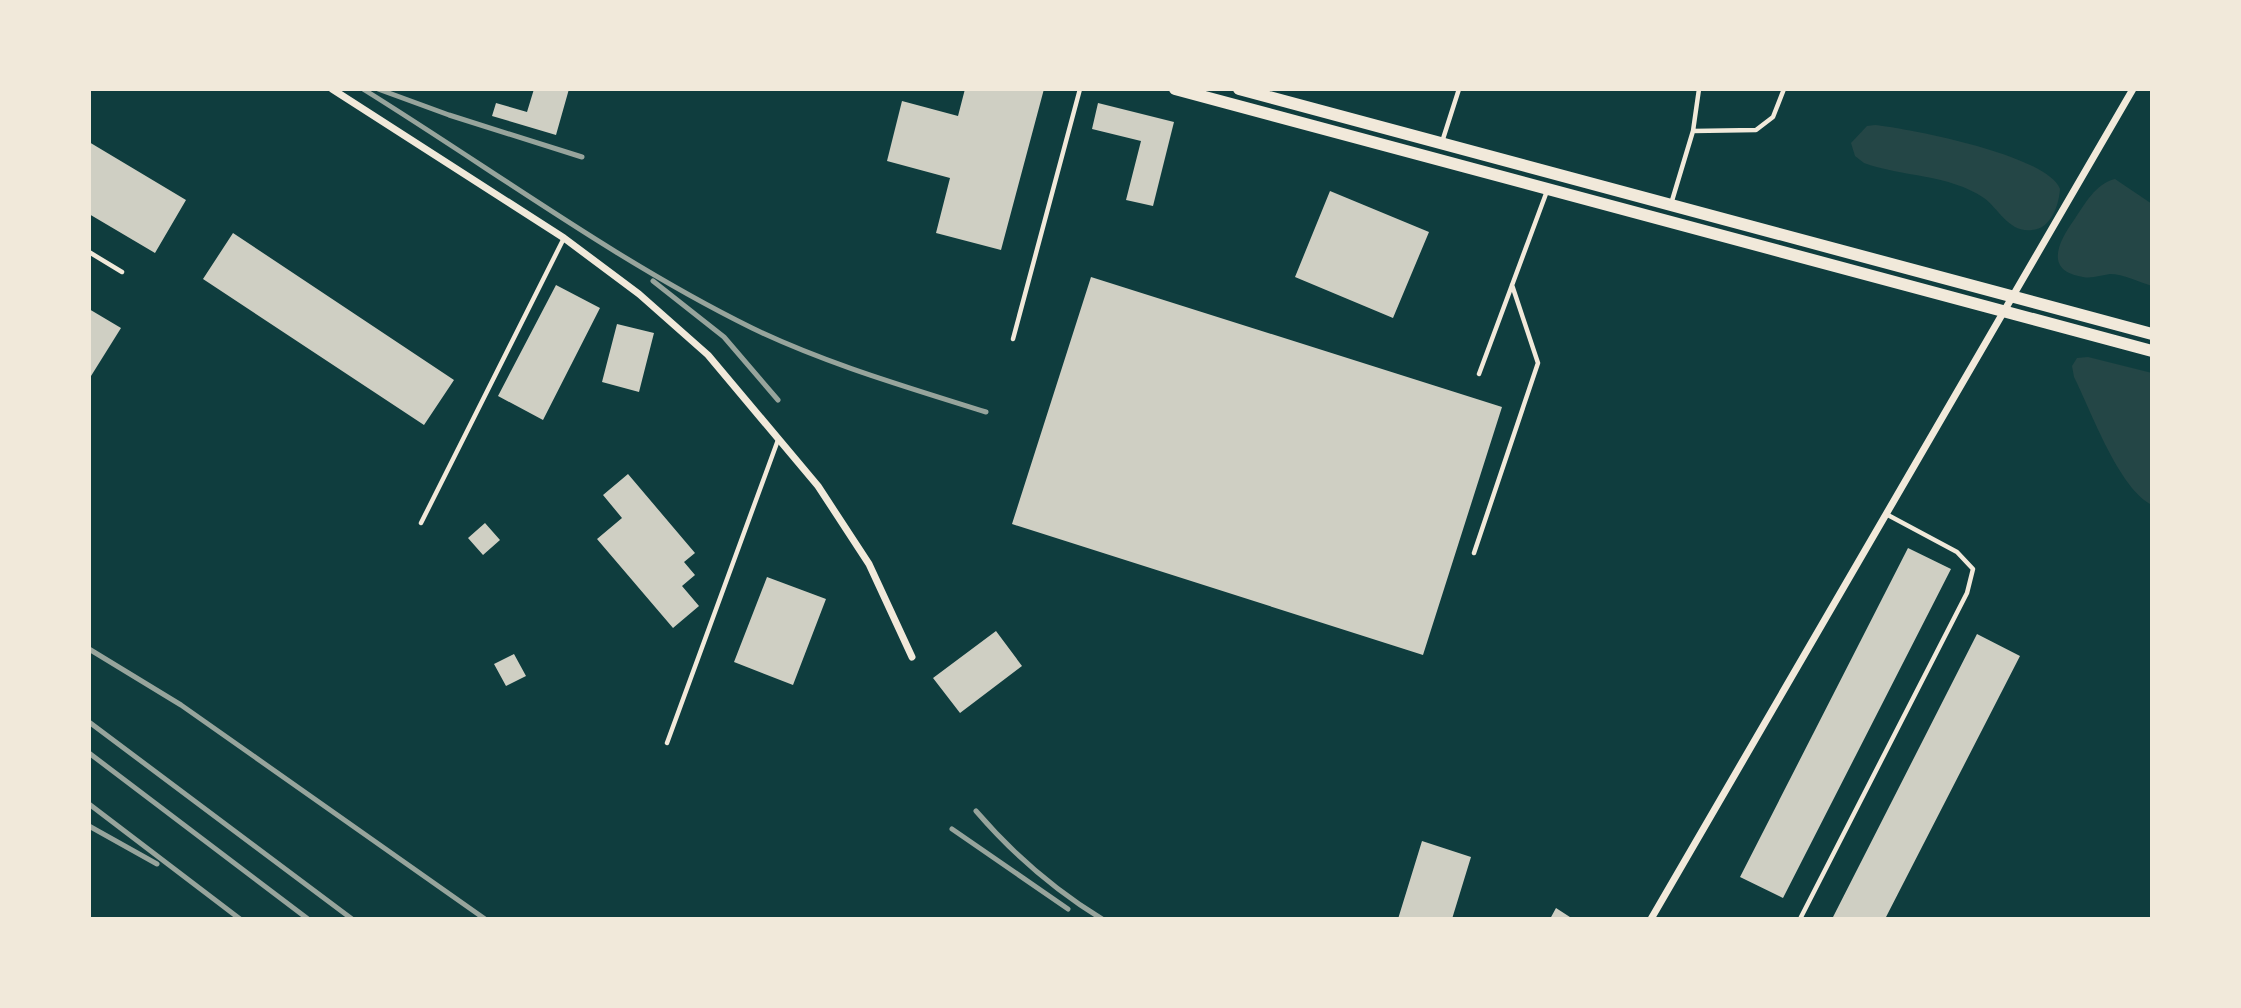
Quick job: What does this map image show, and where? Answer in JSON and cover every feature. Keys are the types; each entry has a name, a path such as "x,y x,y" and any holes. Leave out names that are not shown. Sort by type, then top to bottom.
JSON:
{"main road":[{"path":"1175,89 2152,351"},
{"path":"1239,89 2152,334"}],"street":[{"path":"332,89 564,238 639,294 708,355 818,486 869,564 912,657"},
{"path":"1651,919 1885,513 2006,312 2133,89"}],"lane":[{"path":"1013,339 1080,89"},
{"path":"1442,143 1459,89"},
{"path":"1671,205 1693,131 1699,89"},
{"path":"1693,131 1756,130 1773,117 1784,89"},
{"path":"1479,374 1548,190"},
{"path":"421,523 564,238"},
{"path":"89,252 122,272"},
{"path":"1474,552 1538,363 1512,285"},
{"path":"667,743 778,439"},
{"path":"1800,919 1967,593 1973,569 1957,552 1885,513"}],"shaded area":[{"path":"1875,125 1946,138 2031,165 2050,177 2060,189 2053,215 2039,229 2024,230 2011,224 1984,198 1956,184 1864,163 1855,156 1851,143 1867,126"},
{"path":"2115,179 2152,204 2152,286 2115,274 2090,278 2071,274 2063,269 2059,262 2058,254 2063,237 2082,208 2096,190"},
{"path":"2088,357 2152,373 2152,505 2128,483 2117,466 2074,377 2072,366 2077,358"}],"building":[{"path":"534,89 569,89 556,135 492,116 496,103 527,112"},
{"path":"965,89 1044,89 1001,250 936,233 950,178 887,161 902,101 958,116"},
{"path":"1098,103 1174,122 1153,206 1126,200 1141,141 1092,129"},
{"path":"89,142 186,200 155,253 89,214"},
{"path":"1330,191 1429,232 1393,318 1295,277"},
{"path":"233,233 454,380 424,425 203,279"},
{"path":"1091,277 1502,407 1423,655 1012,524"},
{"path":"556,285 600,308 543,420 498,396"},
{"path":"89,309 121,328 91,376 89,375"},
{"path":"617,324 654,333 639,392 602,382"},
{"path":"628,474 695,553 684,562 695,575 682,586 699,606 673,628 597,539 622,518 603,495"},
{"path":"485,523 500,540 483,555 468,538"},
{"path":"1908,548 1951,569 1783,898 1740,877"},
{"path":"767,577 826,599 793,685 734,662"},
{"path":"996,631 1022,666 960,713 933,678"},
{"path":"1977,634 2020,656 1885,919 1832,919"},
{"path":"514,654 526,676 506,686 494,664"},
{"path":"1422,841 1471,857 1452,919 1398,919"},
{"path":"1556,908 1573,919 1550,919"}],"railway":[{"path":"363,89 603,244 752,328 838,364 986,412"},
{"path":"378,89 449,115 582,157"},
{"path":"653,281 724,337 778,400"},
{"path":"89,649 181,705 485,919"},
{"path":"89,722 352,919"},
{"path":"89,753 308,919"},
{"path":"89,804 240,919"},
{"path":"976,811 1034,870 1102,919"},
{"path":"89,826 157,864"},
{"path":"952,829 1068,909"}]}
